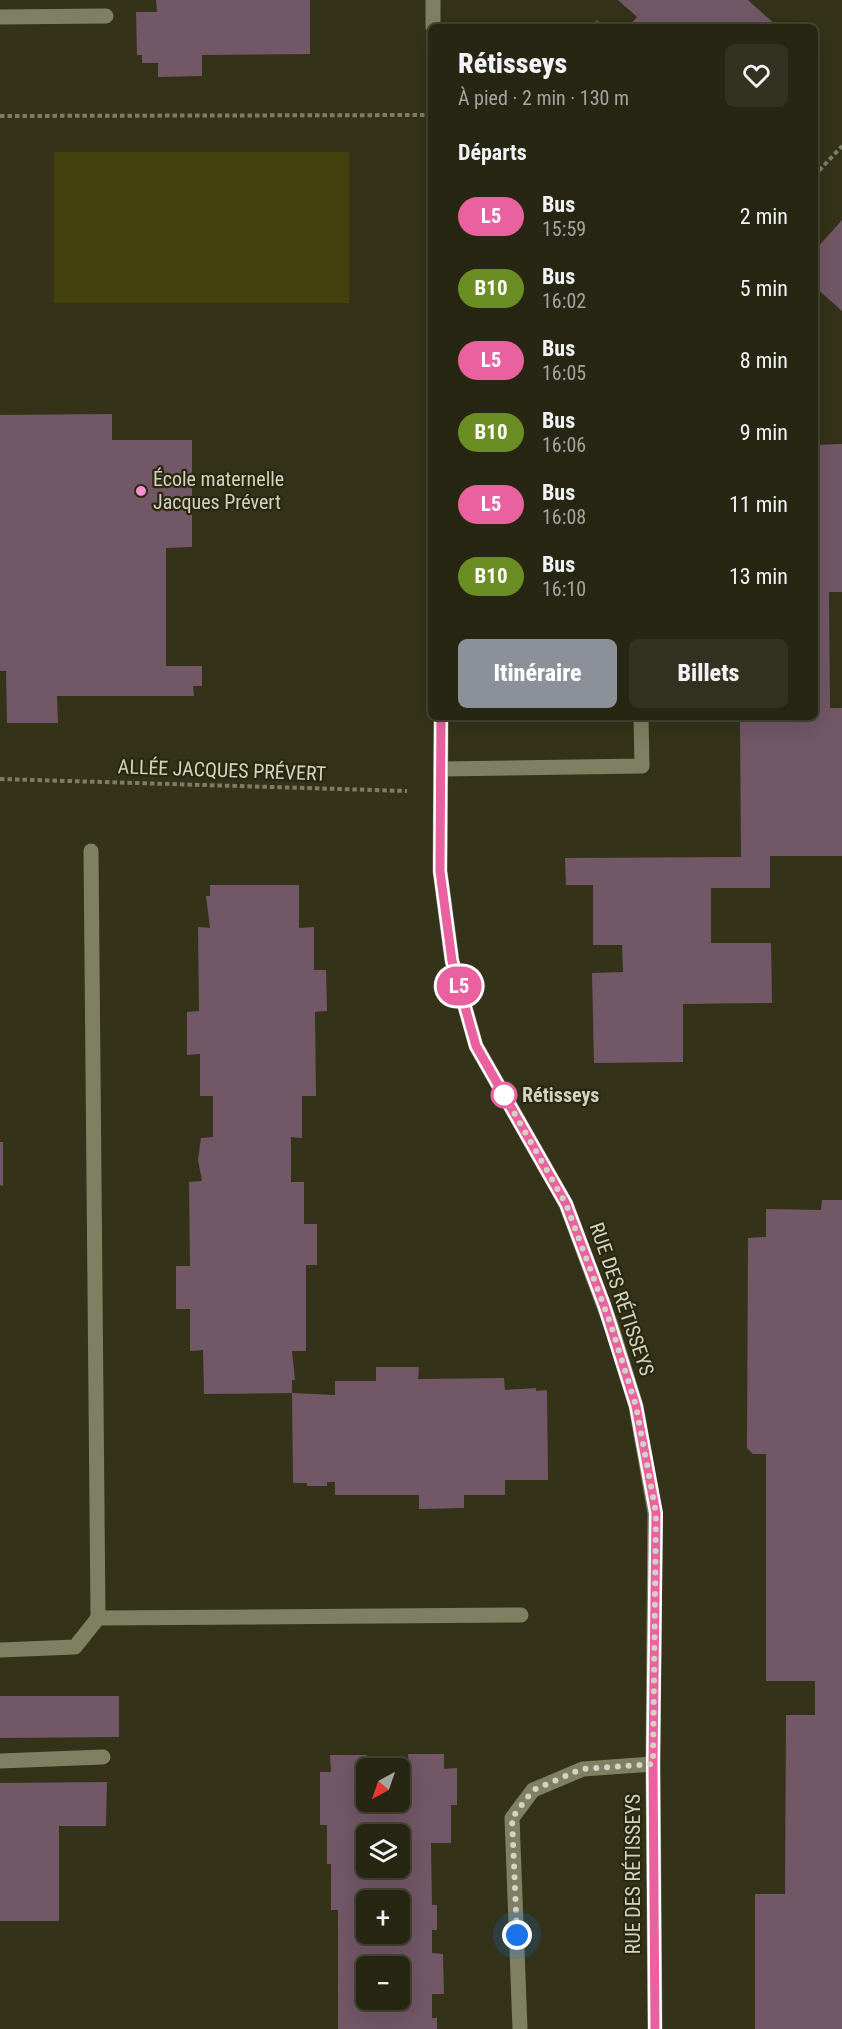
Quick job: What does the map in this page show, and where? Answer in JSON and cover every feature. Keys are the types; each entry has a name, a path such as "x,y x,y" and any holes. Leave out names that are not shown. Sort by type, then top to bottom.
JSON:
{"street":[{"path":"433,0 433,24"},
{"path":"0,17 106,16"},
{"name":"RUE DES RÉTISSEYS","path":"441,720 440,871 452,961 476,1046 566,1204 611,1325 636,1406 656,1513 653,1764 655,2029"},
{"path":"441,769 642,766 641,720"},
{"path":"0,1650 75,1647 98,1618 91,851"},
{"path":"98,1618 521,1615"},
{"path":"0,1761 103,1757"},
{"path":"520,2029 512,1818 533,1790 582,1769 653,1764"}],"path":[{"path":"0,116 428,115"},
{"path":"818,172 842,146"},
{"name":"ALLÉE JACQUES PRÉVERT","path":"0,779 442,792"}],"shaded area":[{"path":"54,152 349,152 349,303 54,303"}],"building":[{"path":"156,0 310,0 310,54 202,55 202,76 158,77 158,63 142,63 142,55 137,55 136,12 157,12"},
{"path":"618,0 748,0 775,24 631,24 637,17"},
{"path":"842,220 842,311 818,290 818,247"},
{"path":"112,414 112,440 192,440 192,547 166,548 166,666 202,666 202,686 193,686 194,696 57,696 58,723 7,723 6,671 0,671 0,415"},
{"path":"842,444 842,592 829,592 830,708 842,708 842,856 770,856 770,888 711,888 711,943 771,943 772,1003 683,1004 683,1062 594,1063 592,973 623,972 622,945 593,945 593,885 566,885 565,858 741,857 740,720 818,720 818,445"},
{"path":"210,885 299,885 299,928 314,927 314,970 326,970 327,1011 315,1012 316,1096 302,1096 302,1138 291,1137 291,1182 304,1182 304,1224 317,1224 317,1265 306,1265 306,1351 292,1351 295,1380 292,1380 292,1393 204,1394 203,1350 190,1351 190,1309 176,1309 176,1266 190,1266 189,1182 202,1181 198,1160 201,1138 213,1137 213,1096 200,1096 200,1054 187,1055 187,1012 199,1011 198,927 210,928 206,896 210,896"},
{"path":"0,1142 3,1142 3,1186 0,1185"},
{"path":"822,1200 842,1200 842,2029 755,2029 755,1894 785,1894 786,1715 815,1715 815,1681 766,1681 766,1454 753,1454 747,1448 748,1238 766,1237 766,1209 821,1210"},
{"path":"376,1367 419,1367 418,1379 504,1378 505,1390 536,1388 536,1391 547,1390 548,1480 505,1480 505,1495 464,1495 464,1508 419,1509 419,1495 335,1495 335,1482 327,1482 327,1486 293,1483 292,1393 335,1395 335,1381 376,1381"},
{"path":"0,1696 119,1696 119,1737 0,1738"},
{"path":"408,1754 444,1754 444,1769 457,1768 457,1805 451,1805 451,1843 431,1843 432,1905 437,1905 437,1930 432,1930 432,1953 443,1954 444,1994 432,1994 432,2018 437,2018 437,2029 338,2029 338,1910 331,1910 331,1864 327,1864 327,1825 320,1825 320,1772 331,1772 330,1755 367,1755 367,1758 356,1758 356,1812 410,1812 410,1758"},
{"path":"107,1782 106,1826 59,1826 59,1921 0,1921 0,1783"}],"bus line":[{"name":"L5","path":"441,720 440,871 452,961 476,1046 566,1204 604,1305 636,1406 656,1513 653,1764 655,2029"}],"place":[{"name":"École maternelle Jacques Prévert","path":"141,491"},
{"name":"Rétisseys","path":"504,1095"}],"route":[{"path":"504,1095 566,1204 611,1325 636,1406 656,1513 653,1764 582,1769 533,1790 512,1818 517,1935"}]}
